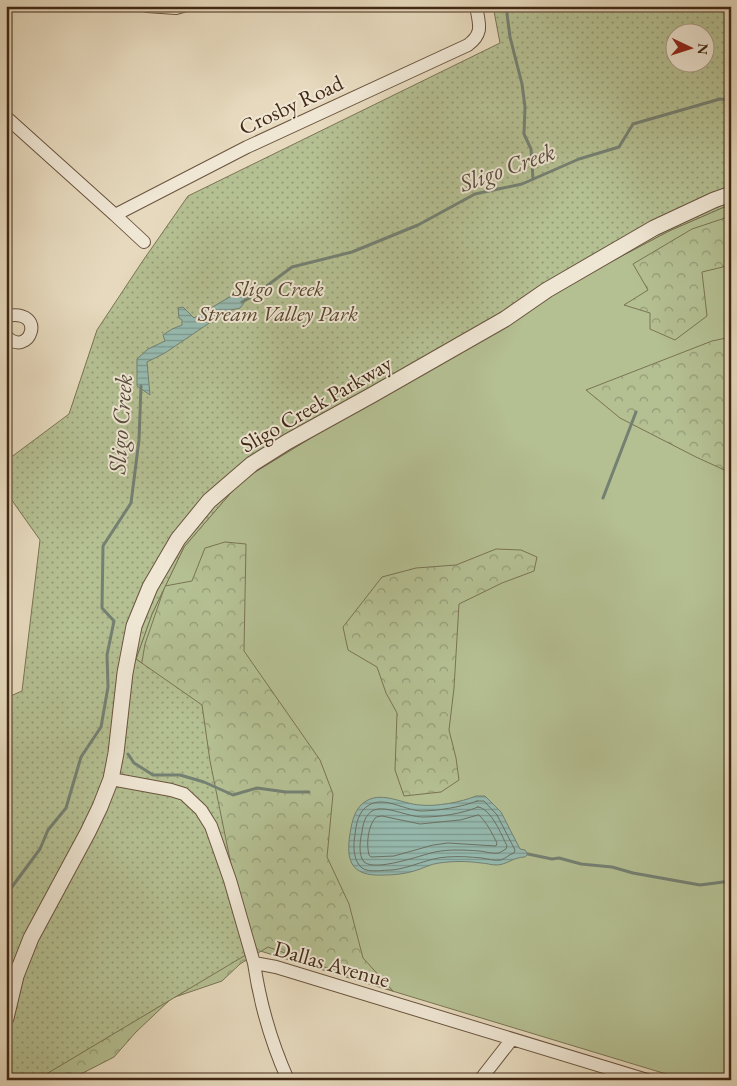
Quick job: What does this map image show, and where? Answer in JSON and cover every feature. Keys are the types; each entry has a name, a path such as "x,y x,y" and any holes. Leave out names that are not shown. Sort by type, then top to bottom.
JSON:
{"street":[{"path":"148,6 176,8 183,6"},
{"name":"Crosby Road","path":"115,214 247,147 468,45 477,38 480,28 476,6"},
{"path":"6,117 144,242"},
{"name":"Sligo Creek Parkway","path":"6,1018 16,976 31,938 88,832 111,779 116,753 125,673 134,626 150,587 178,539 209,501 252,464 286,442 497,324 547,290 654,228 731,194"},
{"path":"6,316 16,314 24,316 29,319 32,327 31,335 25,341 18,344 6,336"},
{"name":"Dallas Avenue","path":"111,779 184,794 201,810 211,826 230,880 254,963 276,967 647,1080"},
{"path":"254,963 260,999 288,1080"},
{"path":"480,1080 512,1039"}],"green space":[{"name":"Sligo Creek Stream Valley Park","path":"493,6 731,6 731,204 669,231 580,278 471,346 314,436 242,480 184,547 152,614 136,659 202,705 210,761 249,953 43,1076 43,1080 6,1080 6,698 22,691 40,540 6,492 6,461 69,414 97,330 188,196 500,43"},
{"path":"731,204 731,1080 686,1080 247,947 169,683 136,659 152,614 184,547 242,480 314,436 472,346 580,278 669,231"},
{"path":"731,216 731,265 702,272 707,316 675,340 650,329 650,313 624,305 648,290 633,264 692,229"},
{"path":"731,337 731,473 620,418 586,390 712,341"},
{"path":"225,542 246,544 244,651 320,760 333,794 327,857 349,904 363,958 393,991 268,947 240,964 222,981 172,998 136,1032 114,1057 79,1075 76,1080 19,1080 129,739 145,644 165,586 192,581 205,548"},
{"path":"496,549 521,550 537,557 534,571 502,583 459,604 454,688 449,730 459,780 441,792 404,796 395,770 397,713 386,693 377,667 348,650 343,627 382,577 416,568 456,565"}],"water":[{"path":"246,293 244,303 240,308 227,311 165,353 147,362 150,395 137,386 137,359 148,349 165,341 163,335 182,325 178,308 183,307 194,318 233,295"},
{"path":"476,796 485,796 501,812 520,849 525,850 528,854 525,857 496,865 465,862 439,863 410,872 388,875 363,873 352,864 349,839 354,816 364,802 380,797 414,804 441,805"}],"waterway":[{"path":"506,6 510,37 522,84 525,107 524,134 531,149 533,179"},
{"name":"Sligo Creek","path":"242,302 292,267 352,252 418,225 475,194 522,184 579,159 619,147 633,124 720,99 731,100"},
{"name":"Sligo Creek","path":"6,895 40,849 48,830 66,808 81,757 101,727 108,687 107,655 114,621 102,608 103,546 131,503 139,440 141,386"},
{"path":"603,498 636,412"},
{"path":"128,754 134,763 153,775 180,775 204,782 233,795 257,788 286,792 309,792"},
{"path":"528,854 552,859 559,858 581,864 612,867 633,873 700,885 731,881"}]}
